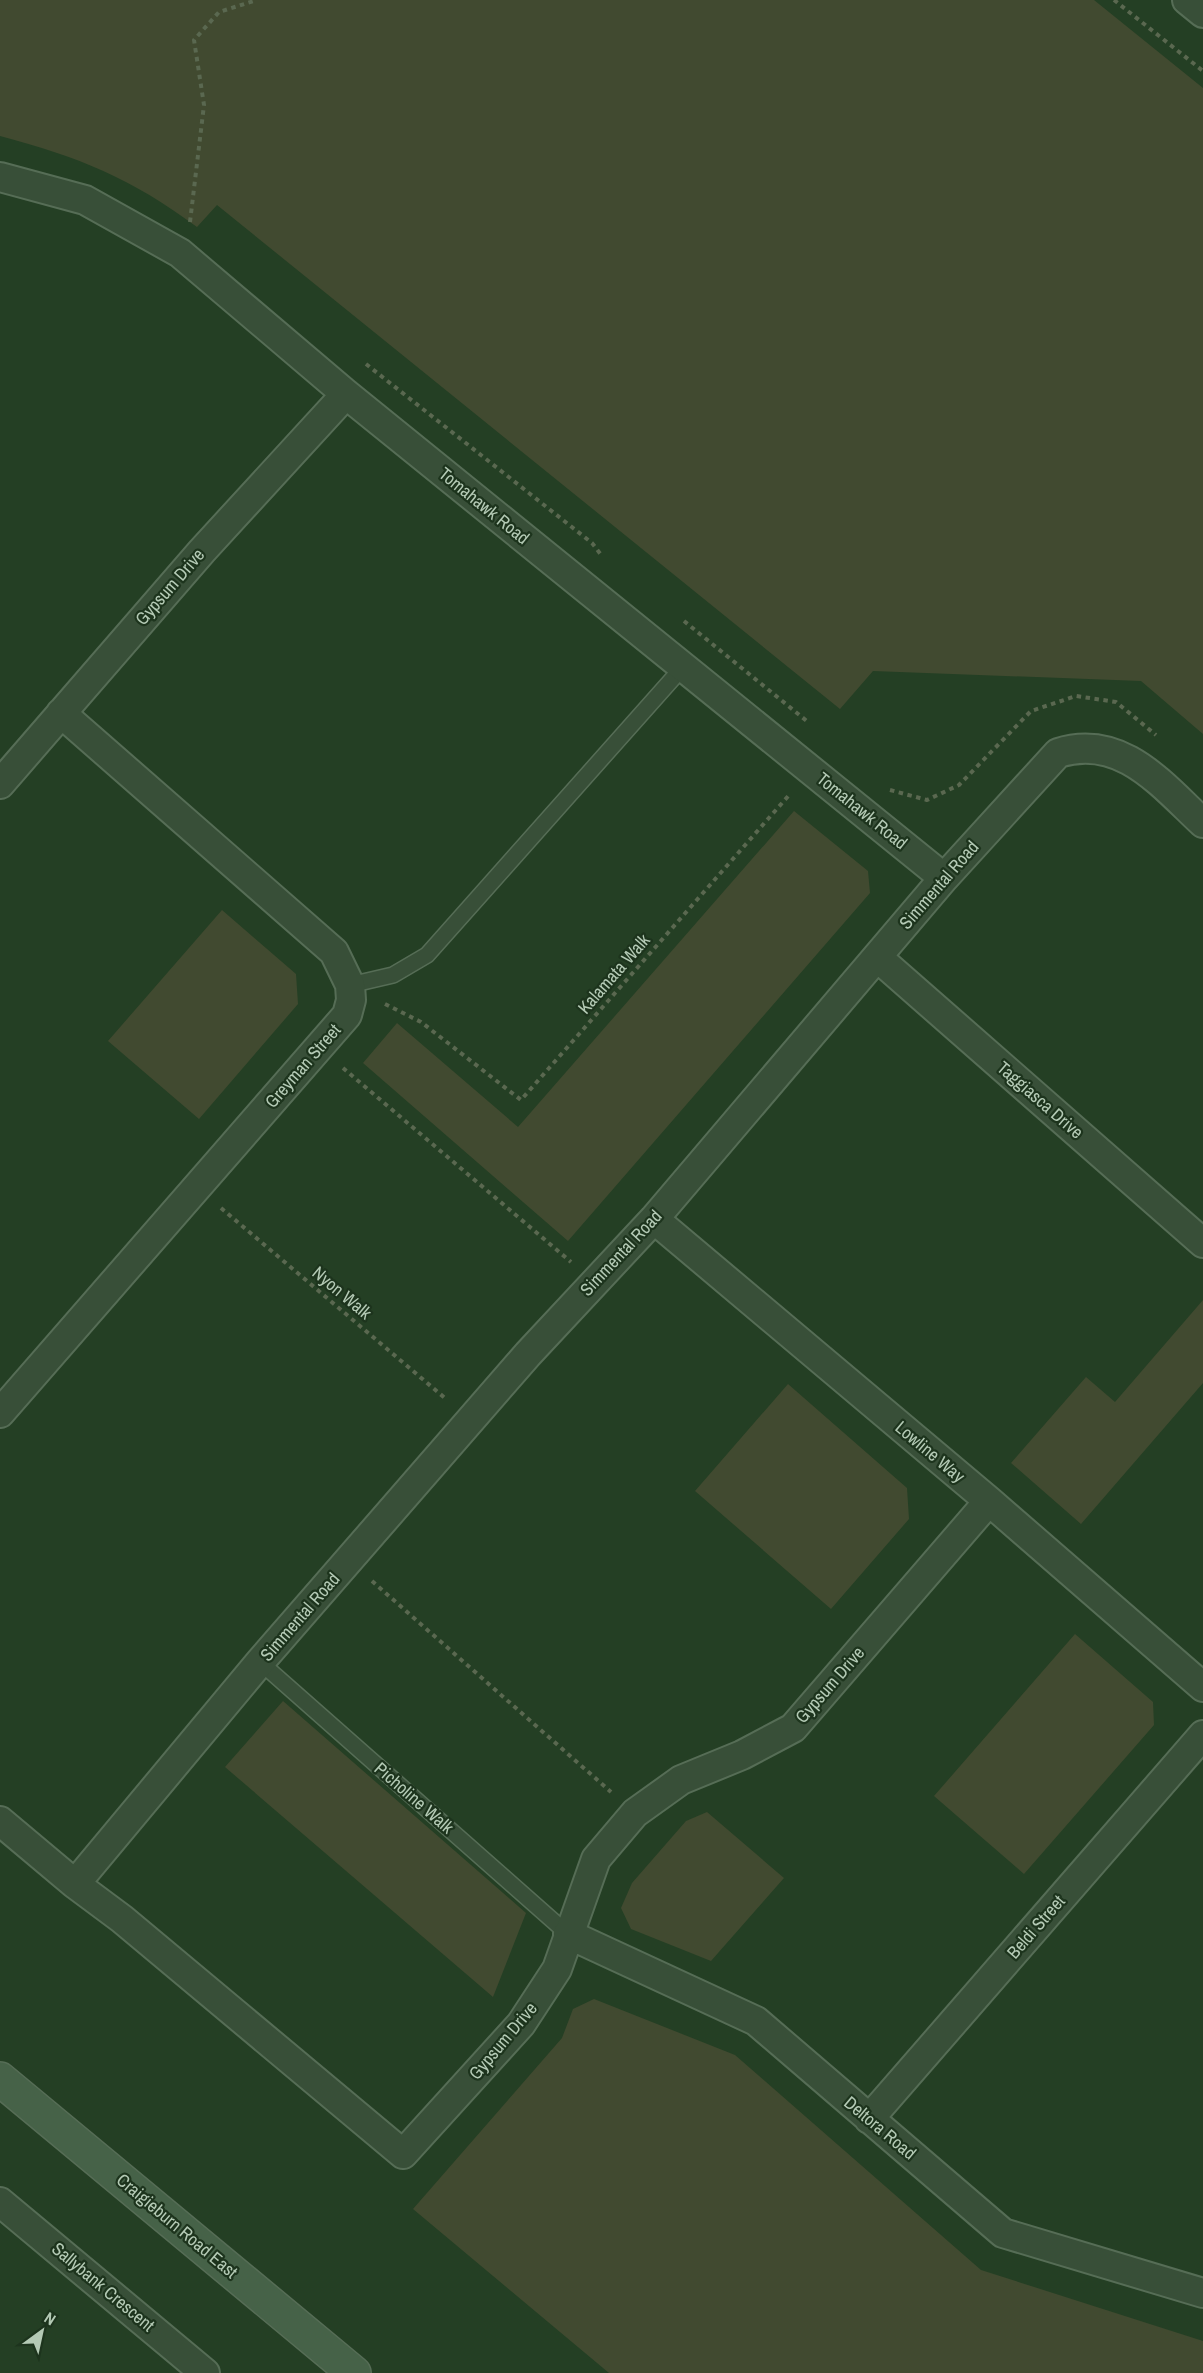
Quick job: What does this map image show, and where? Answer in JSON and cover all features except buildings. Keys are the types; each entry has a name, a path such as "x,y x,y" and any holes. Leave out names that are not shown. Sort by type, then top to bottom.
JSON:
{"main road":[{"name":"Craigieburn Road East","path":"0,2079 354,2373"}],"street":[{"path":"1187,0 1203,13"},
{"name":"Tomahawk Road","path":"0,177 85,201 180,253 346,394 944,878"},
{"name":"Gypsum Drive","path":"0,784 202,551 346,394"},
{"path":"61,713 334,952 350,985"},
{"name":"Simmental Road","path":"75,1884 260,1662 471,1420 594,1282 654,1219 944,878 1058,753 1078,747 1117,755 1140,765 1203,823"},
{"name":"Taggiasca Drive","path":"876,957 1203,1243"},
{"name":"Greyman Street","path":"0,1413 195,1186 347,1015 351,1000 350,985"},
{"name":"Lowline Way","path":"654,1219 988,1501 1203,1687"},
{"name":"Gypsum Drive","path":"0,1821 75,1884 122,1919 403,2154 521,2024 557,1969 596,1859 635,1813 681,1780 742,1755 793,1728 988,1501"},
{"name":"Beldi Street","path":"869,2119 1203,1735"},
{"name":"Deltora Road","path":"568,1934 756,2021 1003,2233 1203,2293"},
{"name":"Sallybank Crescent","path":"0,2202 205,2373"}],"lane":[{"path":"350,985 393,975 427,955 684,667"},
{"name":"Picholine Walk","path":"260,1662 568,1934"}],"path":[{"path":"199,230 190,223 204,105 194,40 219,12 257,0"},
{"path":"1114,0 1203,71"},
{"path":"363,361 592,543 605,560"},
{"path":"679,618 809,723"},
{"path":"885,789 927,800 959,785 1031,711 1076,696 1116,702 1165,742"},
{"name":"Kalamata Walk","path":"421,1022 521,1100 811,770"},
{"path":"320,1048 594,1282"},
{"name":"Nyon Walk","path":"195,1186 471,1420"},
{"path":"349,1561 635,1813"}],"green space":[{"path":"0,0 1094,0 1203,88 1203,734 1141,681 873,671 840,709 217,205 197,227 149,195 103,171 55,152 0,136"},
{"path":"794,811 868,871 870,893 568,1241 363,1063 397,1023 518,1127"},
{"path":"222,910 296,974 298,1004 199,1119 108,1041"},
{"path":"1203,1300 1203,1383 1081,1524 1011,1463 1086,1377 1115,1402"},
{"path":"788,1384 907,1488 909,1519 831,1609 695,1491"},
{"path":"1075,1634 1153,1702 1154,1725 1024,1874 934,1796"},
{"path":"283,1701 526,1913 493,1997 225,1767"},
{"path":"707,1812 784,1878 711,1961 631,1929 621,1908 632,1883 686,1821"},
{"path":"594,1999 735,2055 981,2270 1203,2341 1203,2373 609,2373 413,2209 562,2038 573,2009"}]}
